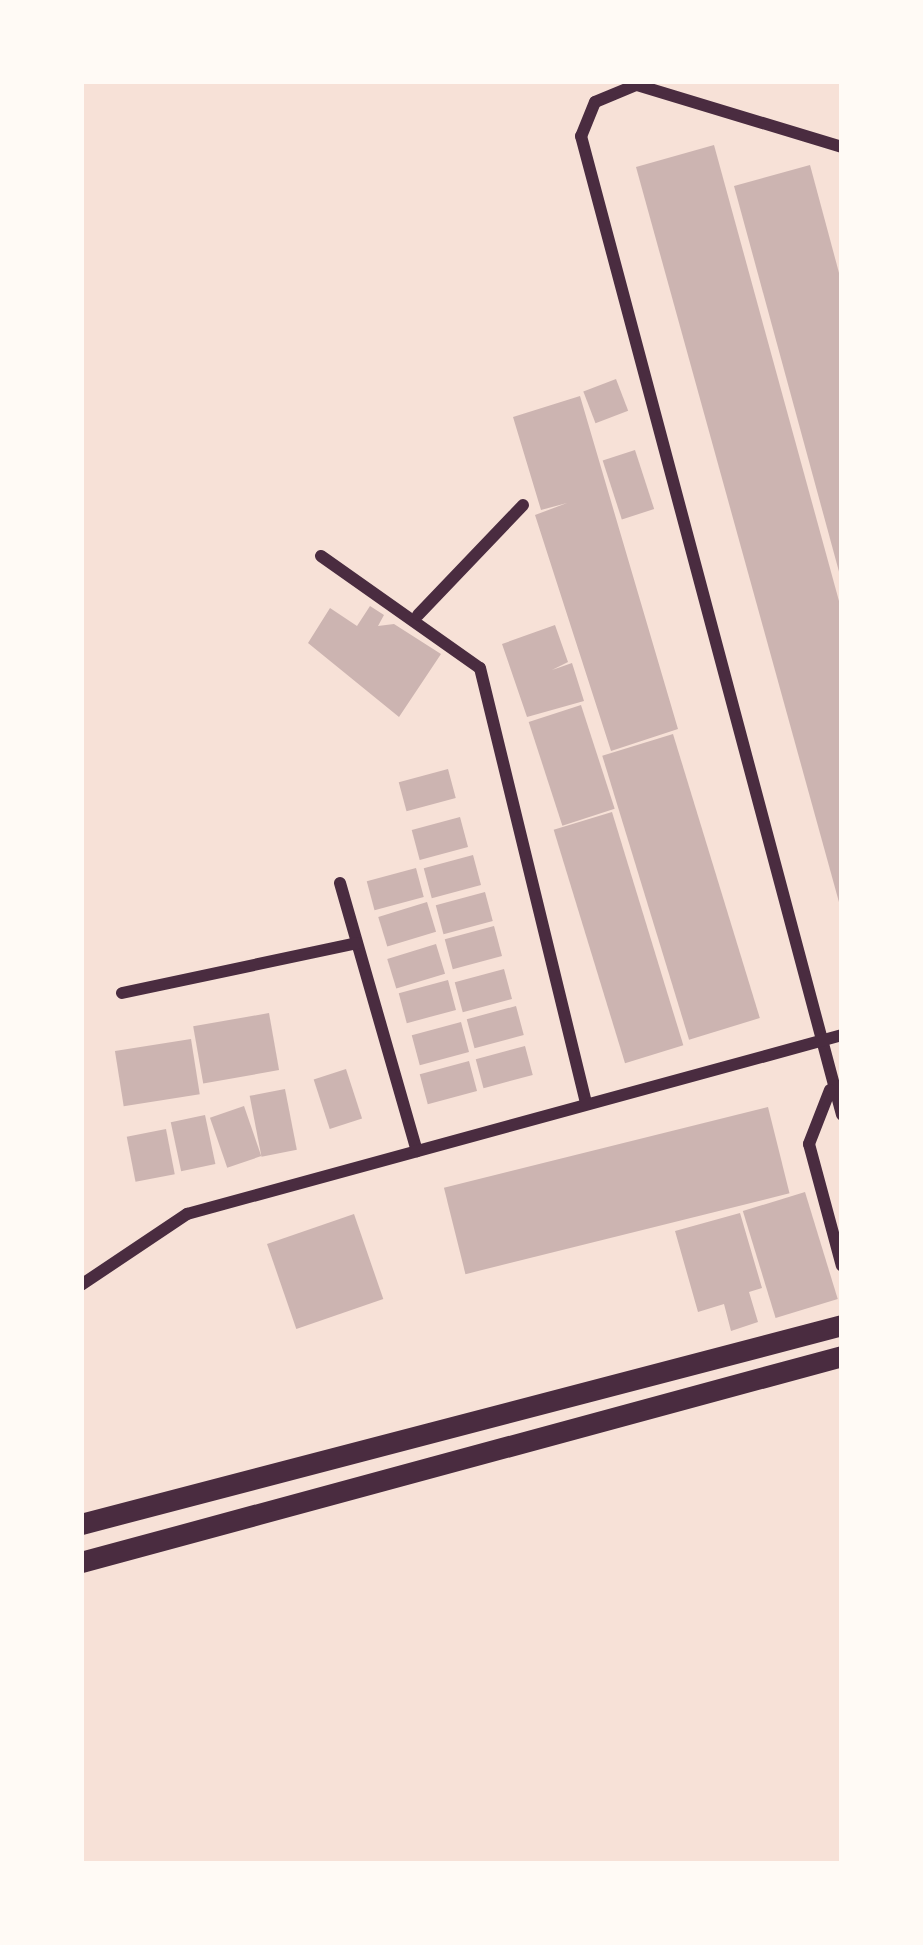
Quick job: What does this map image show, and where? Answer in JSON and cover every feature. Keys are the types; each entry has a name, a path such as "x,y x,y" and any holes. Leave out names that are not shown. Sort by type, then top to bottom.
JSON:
{"street":[{"path":"842,147 636,85 595,102 581,136 817,1042 842,1115"},
{"path":"418,615 524,505"},
{"path":"321,556 418,615 480,668 497,708 586,1103"},
{"path":"340,883 418,1151"},
{"path":"122,993 357,943"},
{"path":"81,1285 187,1214 842,1035"},
{"path":"830,1090 809,1144 842,1266"},
{"path":"81,1524 842,1325"},
{"path":"81,1562 842,1356"}],"building":[{"path":"714,145 842,612 842,913 636,167"},
{"path":"810,165 842,284 841,579 734,186"},
{"path":"616,379 628,411 596,423 583,392"},
{"path":"580,396 678,729 611,751 535,515 567,503 541,510 513,417"},
{"path":"635,450 654,509 622,519 603,461"},
{"path":"370,606 384,615 378,626 394,624 441,654 399,717 308,643 330,608 357,626"},
{"path":"555,625 568,662 552,670 572,663 584,701 527,717 502,644"},
{"path":"581,705 615,809 562,826 529,722"},
{"path":"673,734 760,1018 689,1040 602,756"},
{"path":"448,769 456,798 407,811 399,782"},
{"path":"612,812 683,1045 625,1063 554,830"},
{"path":"460,817 468,847 420,860 412,830"},
{"path":"473,855 481,885 432,898 424,868"},
{"path":"416,868 424,897 375,910 367,881"},
{"path":"485,892 493,921 444,934 436,905"},
{"path":"427,902 436,932 387,947 378,917"},
{"path":"494,926 502,956 453,969 445,939"},
{"path":"436,944 445,974 396,989 387,959"},
{"path":"504,969 512,999 463,1012 455,982"},
{"path":"448,980 456,1010 407,1023 399,993"},
{"path":"516,1006 524,1035 475,1048 467,1019"},
{"path":"269,1013 279,1070 203,1083 193,1026"},
{"path":"461,1022 469,1052 420,1065 412,1035"},
{"path":"191,1039 200,1094 124,1106 115,1051"},
{"path":"525,1046 533,1075 484,1088 476,1059"},
{"path":"469,1061 477,1091 428,1104 420,1074"},
{"path":"346,1069 362,1118 330,1129 314,1080"},
{"path":"285,1089 297,1150 261,1157 250,1096"},
{"path":"244,1106 261,1156 227,1168 210,1118"},
{"path":"768,1107 790,1193 465,1274 444,1188"},
{"path":"205,1115 215,1164 181,1171 171,1122"},
{"path":"166,1129 175,1174 136,1182 127,1137"},
{"path":"805,1192 838,1299 776,1318 743,1211"},
{"path":"740,1213 762,1288 749,1292 758,1322 731,1331 724,1304 698,1312 675,1231"},
{"path":"354,1214 383,1299 296,1329 267,1244"}]}
